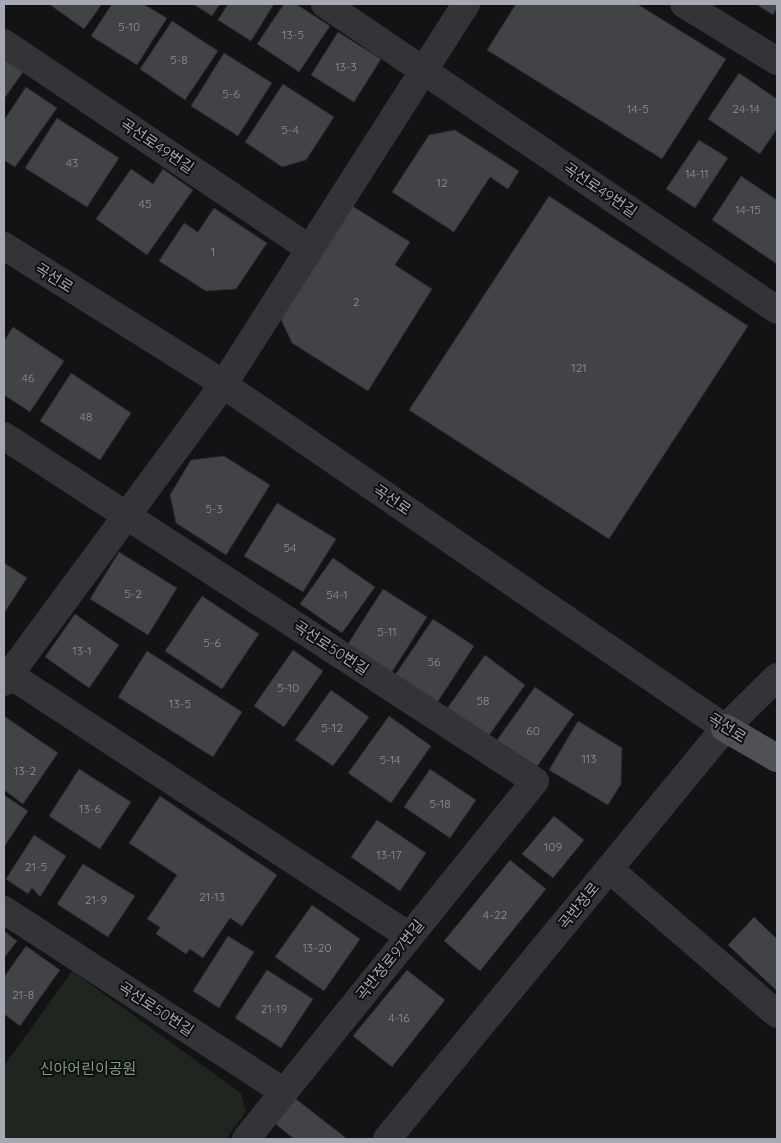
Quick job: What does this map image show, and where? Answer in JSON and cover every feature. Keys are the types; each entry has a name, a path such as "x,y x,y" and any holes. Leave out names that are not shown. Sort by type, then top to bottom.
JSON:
{"main road":[{"name":"곡선로","path":"725,728 777,758"}],"street":[{"name":"곡선로49번길","path":"325,4 777,310"},
{"path":"410,936 6,676 223,385 466,4"},
{"path":"684,4 777,61"},
{"name":"곡선로49번길","path":"4,43 310,249"},
{"name":"곡선로","path":"4,246 223,385 725,728"},
{"name":"곡선로50번길","path":"4,436 535,781"},
{"name":"곡반정로","path":"387,1139 725,728 777,677"},
{"name":"곡반정로97번길","path":"246,1139 535,781"},
{"path":"609,870 777,1014"},
{"name":"곡선로50번길","path":"4,910 284,1092"}],"green space":[{"name":"신아어린이공원","path":"72,971 241,1093 246,1112 226,1139 4,1139 4,1066"}],"building":[{"path":"49,4 102,4 84,29"},
{"path":"112,4 143,4 167,18 137,65 91,36"},
{"path":"193,4 220,4 212,16"},
{"path":"228,4 274,4 251,41 218,20"},
{"path":"284,4 296,4 330,26 299,72 257,44"},
{"path":"516,4 637,4 726,59 662,159 487,50"},
{"path":"756,4 777,4 777,8 773,15"},
{"path":"172,21 218,51 185,100 140,69"},
{"path":"338,32 381,59 354,102 311,75"},
{"path":"224,53 272,83 238,136 191,106"},
{"path":"4,58 23,72 4,99"},
{"path":"739,73 777,99 777,129 760,154 708,119"},
{"path":"283,84 334,117 306,160 282,167 245,142"},
{"path":"26,87 57,108 15,167 4,160 4,120"},
{"path":"57,118 119,158 87,207 25,168"},
{"path":"455,130 519,171 508,189 490,177 454,232 392,192 429,135"},
{"path":"699,140 728,158 695,208 666,189"},
{"path":"131,169 153,184 163,169 193,190 147,255 96,219"},
{"path":"741,176 777,200 777,264 712,220"},
{"path":"549,196 748,326 609,539 409,410"},
{"path":"349,204 410,242 395,265 432,289 368,391 292,343 279,315"},
{"path":"214,208 267,243 236,289 206,291 159,261 184,223 198,232"},
{"path":"13,327 64,361 30,412 4,395 4,341"},
{"path":"71,373 131,413 100,460 40,421"},
{"path":"224,456 270,485 226,555 176,523 170,495 191,460"},
{"path":"277,503 336,539 303,592 244,556"},
{"path":"119,552 177,588 148,635 90,599"},
{"path":"333,558 375,587 342,633 300,604"},
{"path":"4,563 27,578 4,613"},
{"path":"383,589 427,617 390,675 346,647"},
{"path":"202,596 259,634 222,689 165,651"},
{"path":"75,614 119,645 89,688 45,657"},
{"path":"433,619 474,646 435,706 393,678"},
{"path":"293,650 323,671 284,727 254,706"},
{"path":"147,651 242,712 213,757 118,697"},
{"path":"485,655 525,685 482,745 441,717"},
{"path":"535,687 574,714 531,775 492,747"},
{"path":"331,690 369,717 333,766 295,740"},
{"path":"4,716 58,753 23,804 4,790"},
{"path":"389,716 431,746 391,803 348,773"},
{"path":"578,721 622,748 621,784 608,805 549,770"},
{"path":"79,769 131,802 100,849 49,816"},
{"path":"430,769 476,800 450,838 404,807"},
{"path":"4,795 28,811 4,847"},
{"path":"160,796 277,875 242,926 230,918 203,958 190,949 186,954 156,934 160,927 147,919 177,875 129,843"},
{"path":"554,816 584,840 553,878 522,854"},
{"path":"377,820 426,853 400,891 351,857"},
{"path":"34,835 66,856 40,897 32,888 28,894 6,879"},
{"path":"510,860 546,889 480,971 444,941"},
{"path":"83,864 135,896 108,937 57,904"},
{"path":"312,905 360,939 324,991 275,957"},
{"path":"754,917 777,939 777,991 728,945"},
{"path":"4,931 17,941 4,958"},
{"path":"228,936 254,952 219,1008 193,991"},
{"path":"26,946 60,970 20,1026 4,1014 4,977"},
{"path":"267,970 313,999 281,1048 235,1018"},
{"path":"407,970 445,1000 392,1067 353,1036"},
{"path":"292,1096 346,1138 294,1139 272,1121"}]}
